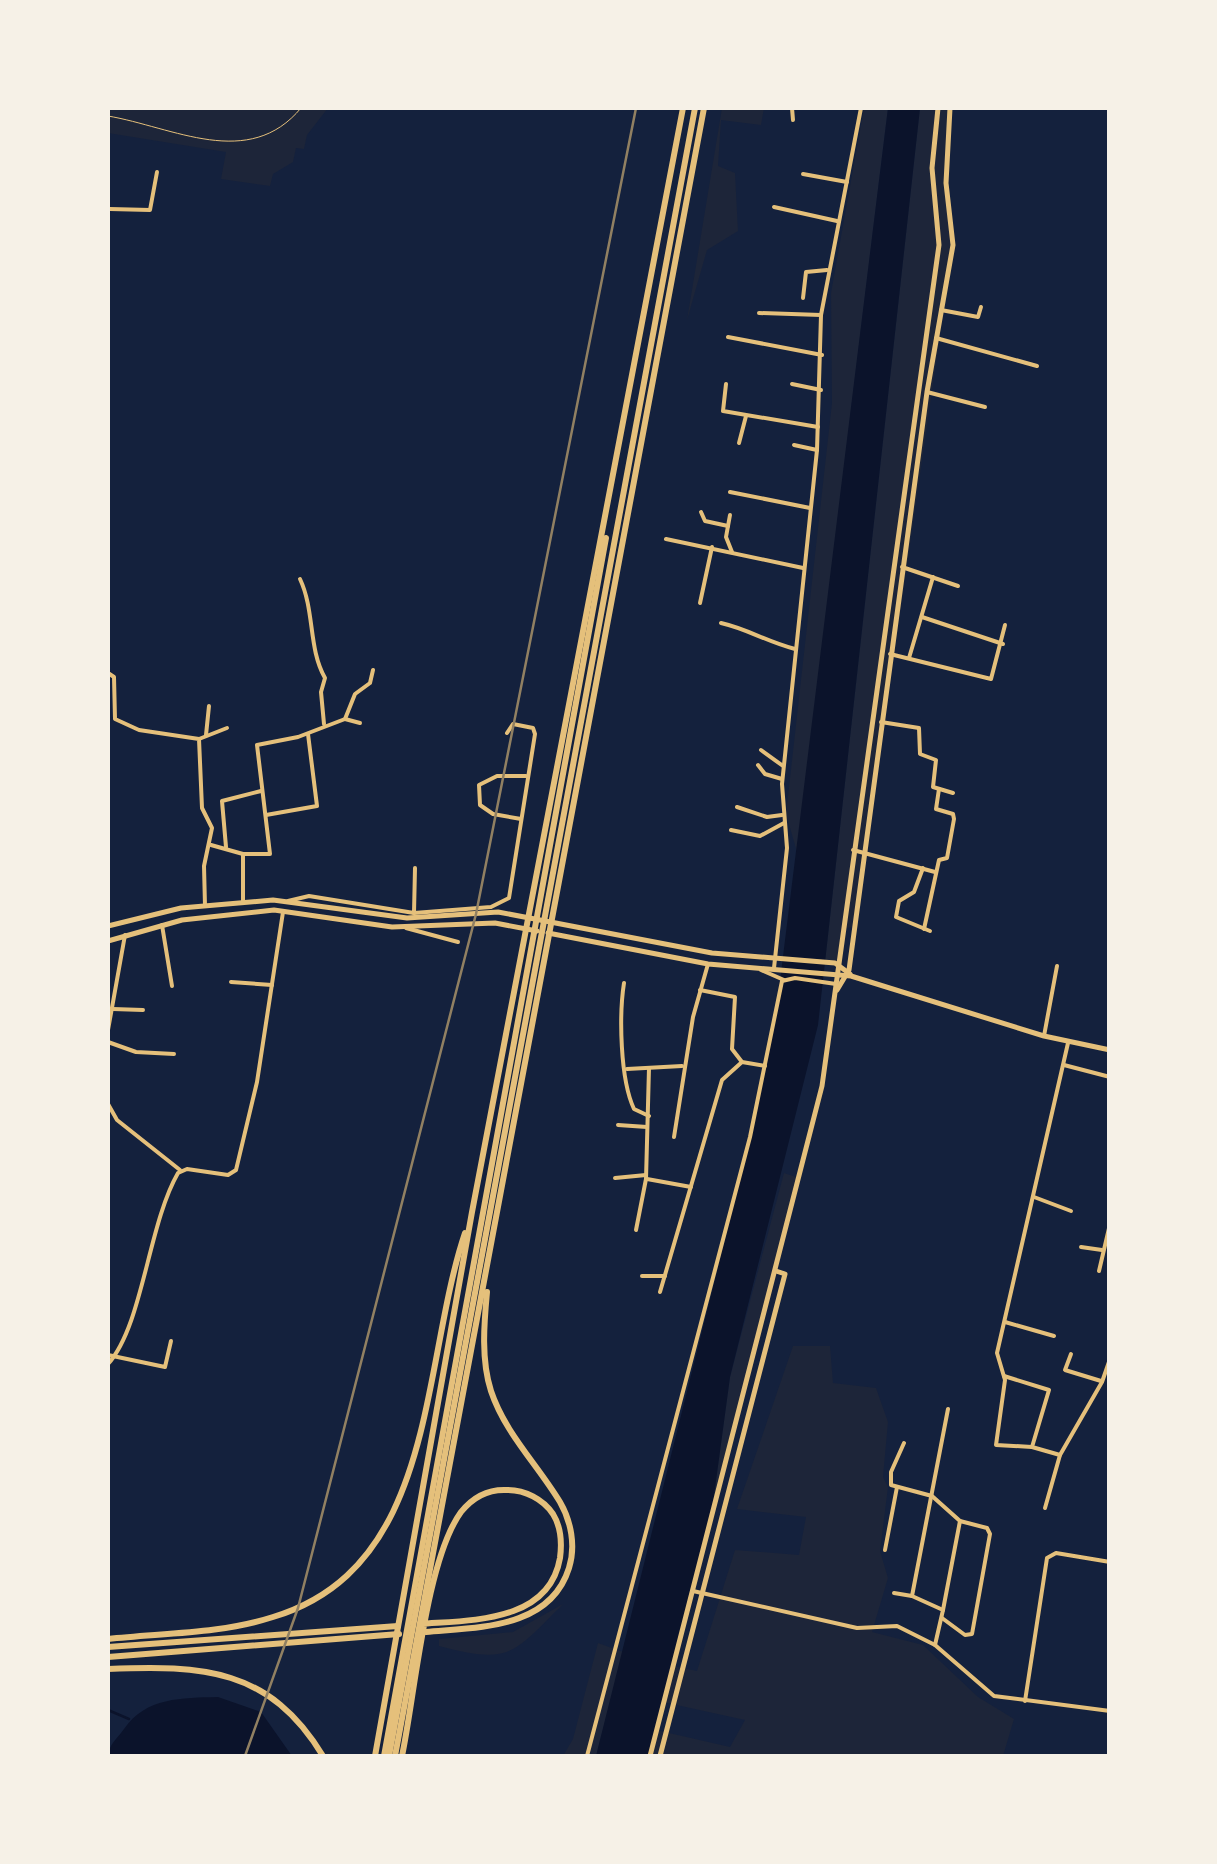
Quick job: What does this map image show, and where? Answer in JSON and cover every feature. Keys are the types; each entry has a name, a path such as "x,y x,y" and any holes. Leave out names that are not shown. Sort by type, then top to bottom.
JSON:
{"highway":[{"path":"374,1756 472,1212 684,108"},
{"path":"392,1756 684,108"},
{"path":"392,1756 695,108"},
{"path":"392,1756 489,1261 704,108"},
{"path":"108,1643 228,1628 280,1615 338,1587 366,1560 390,1522 404,1488 451,1276 472,1212"},
{"path":"128,1641 509,1622 541,1609 562,1586 572,1554 563,1508 510,1430 492,1392 484,1338 489,1261"},
{"path":"108,1657 354,1638 449,1626 510,1613 546,1588 556,1572 561,1544 555,1518 536,1498 516,1490 486,1492 470,1502 454,1524 434,1585 392,1756"},
{"path":"108,1669 180,1668 240,1680 284,1708 323,1756"}],"main road":[{"path":"650,1756 822,1086 834,973 940,246 932,168 938,108"},
{"path":"835,985 849,974 927,392 953,246 946,184 950,108"},
{"path":"936,274 949,276"},
{"path":"108,926 243,902 288,901 407,918 498,912 712,953 836,964 849,974"},
{"path":"108,941 162,926 283,910 406,928 495,923 708,964 849,974 1068,1043 1110,1050"},
{"path":"843,926 855,927"},
{"path":"660,1756 785,1274 776,1271"}],"street":[{"path":"792,108 793,120"},
{"path":"778,968 787,848 782,779 822,390 821,315 860,108"},
{"path":"108,230 108,209 150,210 157,172"},
{"path":"803,174 847,182"},
{"path":"774,207 838,221"},
{"path":"803,298 806,272 827,270"},
{"path":"941,310 978,317 981,307"},
{"path":"759,312 821,315"},
{"path":"728,338 822,354"},
{"path":"936,338 1037,366"},
{"path":"726,384 722,408 746,416 757,413 818,426"},
{"path":"792,384 822,390"},
{"path":"927,392 986,408"},
{"path":"740,443 746,416"},
{"path":"794,445 816,450"},
{"path":"730,492 810,508"},
{"path":"702,512 705,520 728,526"},
{"path":"730,515 726,537 732,552"},
{"path":"666,540 803,568"},
{"path":"700,604 712,547"},
{"path":"902,567 958,586"},
{"path":"909,658 934,577"},
{"path":"300,579 311,602 317,661 325,678 321,692 324,724"},
{"path":"922,617 1004,644"},
{"path":"721,623 750,629 760,640 794,649"},
{"path":"890,654 991,679 1004,644 1005,625"},
{"path":"345,719 356,694 370,683 373,670"},
{"path":"108,673 114,677 116,719 138,730 199,740 227,728"},
{"path":"206,735 209,706"},
{"path":"212,845 243,854 270,854 257,744 345,719 360,723"},
{"path":"881,722 919,728 920,754 936,760 932,783 954,794"},
{"path":"288,901 308,896 414,914 505,903 535,731 513,724 507,732"},
{"path":"266,815 317,806 308,732"},
{"path":"199,740 200,792 212,828 212,845 204,866 205,906"},
{"path":"761,750 783,766"},
{"path":"758,764 765,774 782,779"},
{"path":"521,819 493,814 480,805 479,784 497,776 528,776"},
{"path":"922,868 914,892 899,901 896,917 927,930 939,860 947,860 954,816 936,808 938,789"},
{"path":"226,847 222,800 261,791"},
{"path":"737,807 767,817 782,815"},
{"path":"731,830 760,836 784,823"},
{"path":"853,850 938,872"},
{"path":"243,854 243,902"},
{"path":"414,914 415,868"},
{"path":"108,1104 116,1120 180,1170 228,1175 236,1170 257,1082 283,910"},
{"path":"162,926 172,986"},
{"path":"406,928 458,942"},
{"path":"108,1030 125,935"},
{"path":"674,1137 708,964"},
{"path":"1044,1036 1056,966"},
{"path":"756,968 784,980 795,978 835,985"},
{"path":"587,1756 784,980"},
{"path":"231,982 272,984"},
{"path":"624,983 620,1010 627,1090 634,1108 648,1116"},
{"path":"700,990 735,997 731,1044 742,1062 765,1066"},
{"path":"114,1009 144,1010"},
{"path":"108,1042 136,1052 174,1054"},
{"path":"1060,1455 1032,1447 996,1445 1004,1376 997,1353 1068,1043"},
{"path":"660,1292 722,1080 742,1062"},
{"path":"1064,1065 1110,1077"},
{"path":"627,1069 685,1066"},
{"path":"636,1230 646,1177 649,1068"},
{"path":"618,1125 647,1127"},
{"path":"109,1359 121,1348 152,1236 180,1170"},
{"path":"614,1178 646,1177 691,1187"},
{"path":"1034,1197 1071,1212"},
{"path":"1100,1271 1110,1224"},
{"path":"1081,1247 1102,1250"},
{"path":"642,1276 665,1276"},
{"path":"1005,1322 1054,1336"},
{"path":"109,1359 166,1366 172,1341"},
{"path":"1070,1354 1065,1370 1102,1382"},
{"path":"1045,1508 1060,1455 1102,1382 1109,1358"},
{"path":"1004,1376 1050,1391 1032,1447"},
{"path":"912,1596 948,1409"},
{"path":"904,1444 890,1472 890,1483 932,1496 960,1521 987,1528 990,1534 972,1634 965,1636 942,1618"},
{"path":"885,1550 897,1487"},
{"path":"935,1645 960,1521"},
{"path":"1024,1702 1047,1558 1056,1553 1110,1562"},
{"path":"692,1592 857,1628 897,1626 935,1645 994,1696 1110,1711"},
{"path":"894,1593 912,1596 943,1610"}],"lane":[{"path":"108,116 198,139 241,142 273,132 301,108"}],"shaded area":[{"path":"108,108 328,108 307,135 304,149 296,148 293,162 273,174 270,186 221,179 226,152 108,133"},
{"path":"722,108 764,108 761,125 721,120 718,166 735,173 738,231 707,250 687,320"},
{"path":"864,108 888,108 797,852 786,814 832,403 831,293"},
{"path":"888,108 920,108 818,1025 730,1377 710,1525 650,1756 596,1756 751,1135 776,1013"},
{"path":"920,108 950,108 946,183 953,245 855,927 846,928 838,964 825,962"},
{"path":"784,1173 799,1178 710,1524 730,1377"},
{"path":"793,1346 830,1346 833,1383 876,1388 888,1422 883,1477 888,1487 880,1551 888,1578 872,1632 923,1645 978,1697 1014,1719 1003,1756 650,1756 656,1730 730,1747 745,1720 663,1702 673,1666 697,1671 735,1550 799,1555 806,1517 737,1509"},
{"path":"563,1604 509,1651 481,1654 439,1646 439,1639 513,1632"},
{"path":"598,1643 623,1652 596,1756 563,1756 573,1739"},
{"path":"218,1697 261,1712 292,1756 108,1756 133,1718 154,1705"}],"waterway":[{"path":"108,1710 129,1719"}],"railway":[{"path":"245,1756 298,1608 476,914 636,108"}]}
